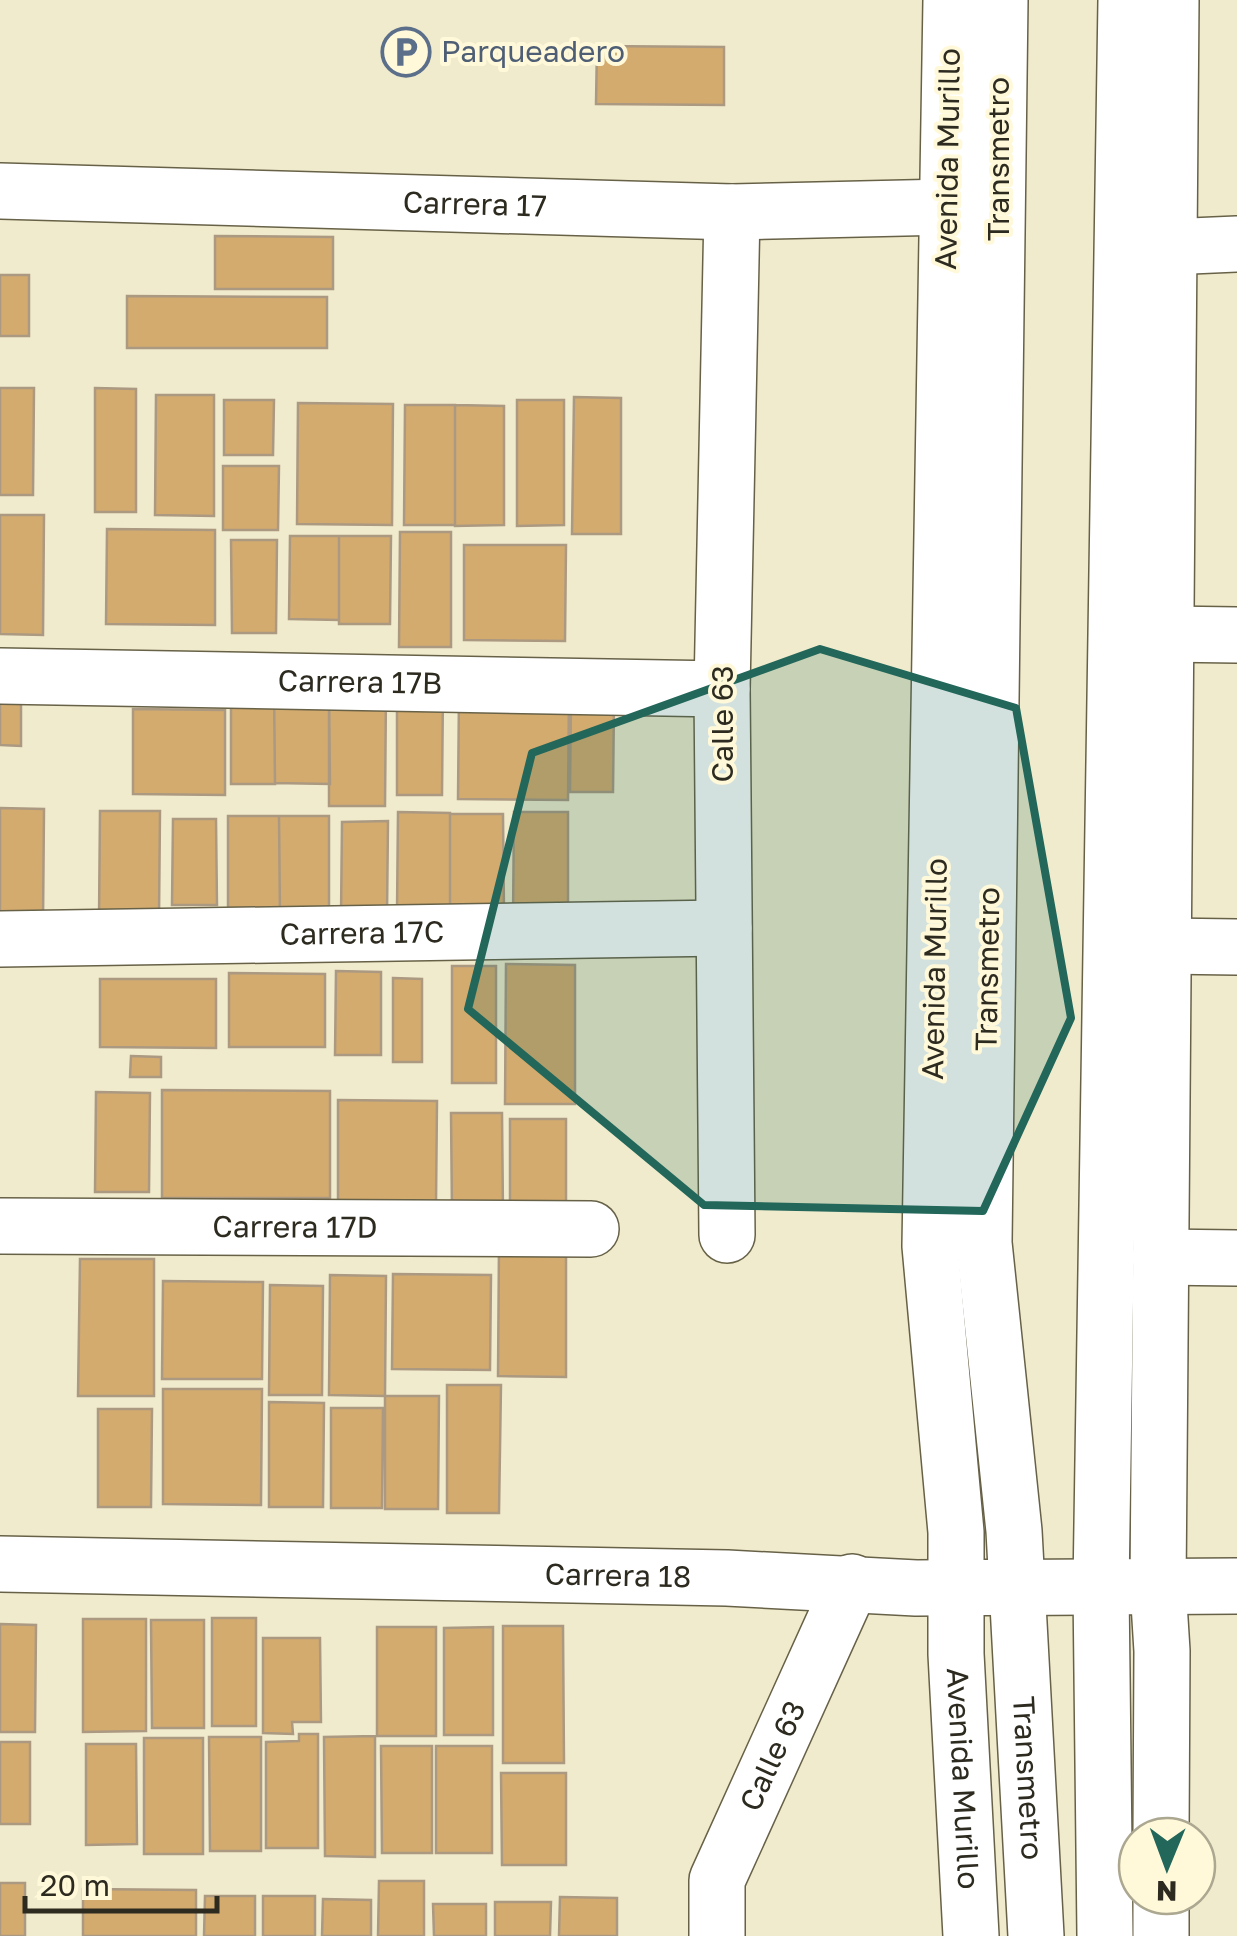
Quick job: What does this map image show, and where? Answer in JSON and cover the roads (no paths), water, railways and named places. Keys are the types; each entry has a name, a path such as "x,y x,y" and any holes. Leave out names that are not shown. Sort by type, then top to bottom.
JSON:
{"street":[{"name":"Avenida Murillo","path":"951,0 930,1246 956,1532 956,1654 971,1936"},
{"name":"Transmetro","path":"1000,0 984,1243 1017,1588 1036,1936"},
{"path":"1105,1936 1101,1587 1126,0"},
{"path":"1161,1816 1162,1651 1158,1587 1171,0"},
{"name":"Carrera 17","path":"0,191 732,212 948,208"},
{"name":"Calle 63","path":"727,1235 722,690 732,212"},
{"path":"1168,246 1237,244"},
{"path":"1166,634 1237,636"},
{"name":"Carrera 17B","path":"0,676 722,690"},
{"name":"Carrera 17C","path":"0,939 724,928"},
{"path":"1164,946 1237,947"},
{"name":"Carrera 17D","path":"0,1226 591,1228"},
{"path":"1160,1257 1237,1258"},
{"name":"Carrera 18","path":"0,1564 852,1582 956,1588 1237,1586"},
{"name":"Calle 63","path":"716,1936 717,1880 852,1582"}],"place":[{"name":"Parqueadero","path":"406,52"}]}
